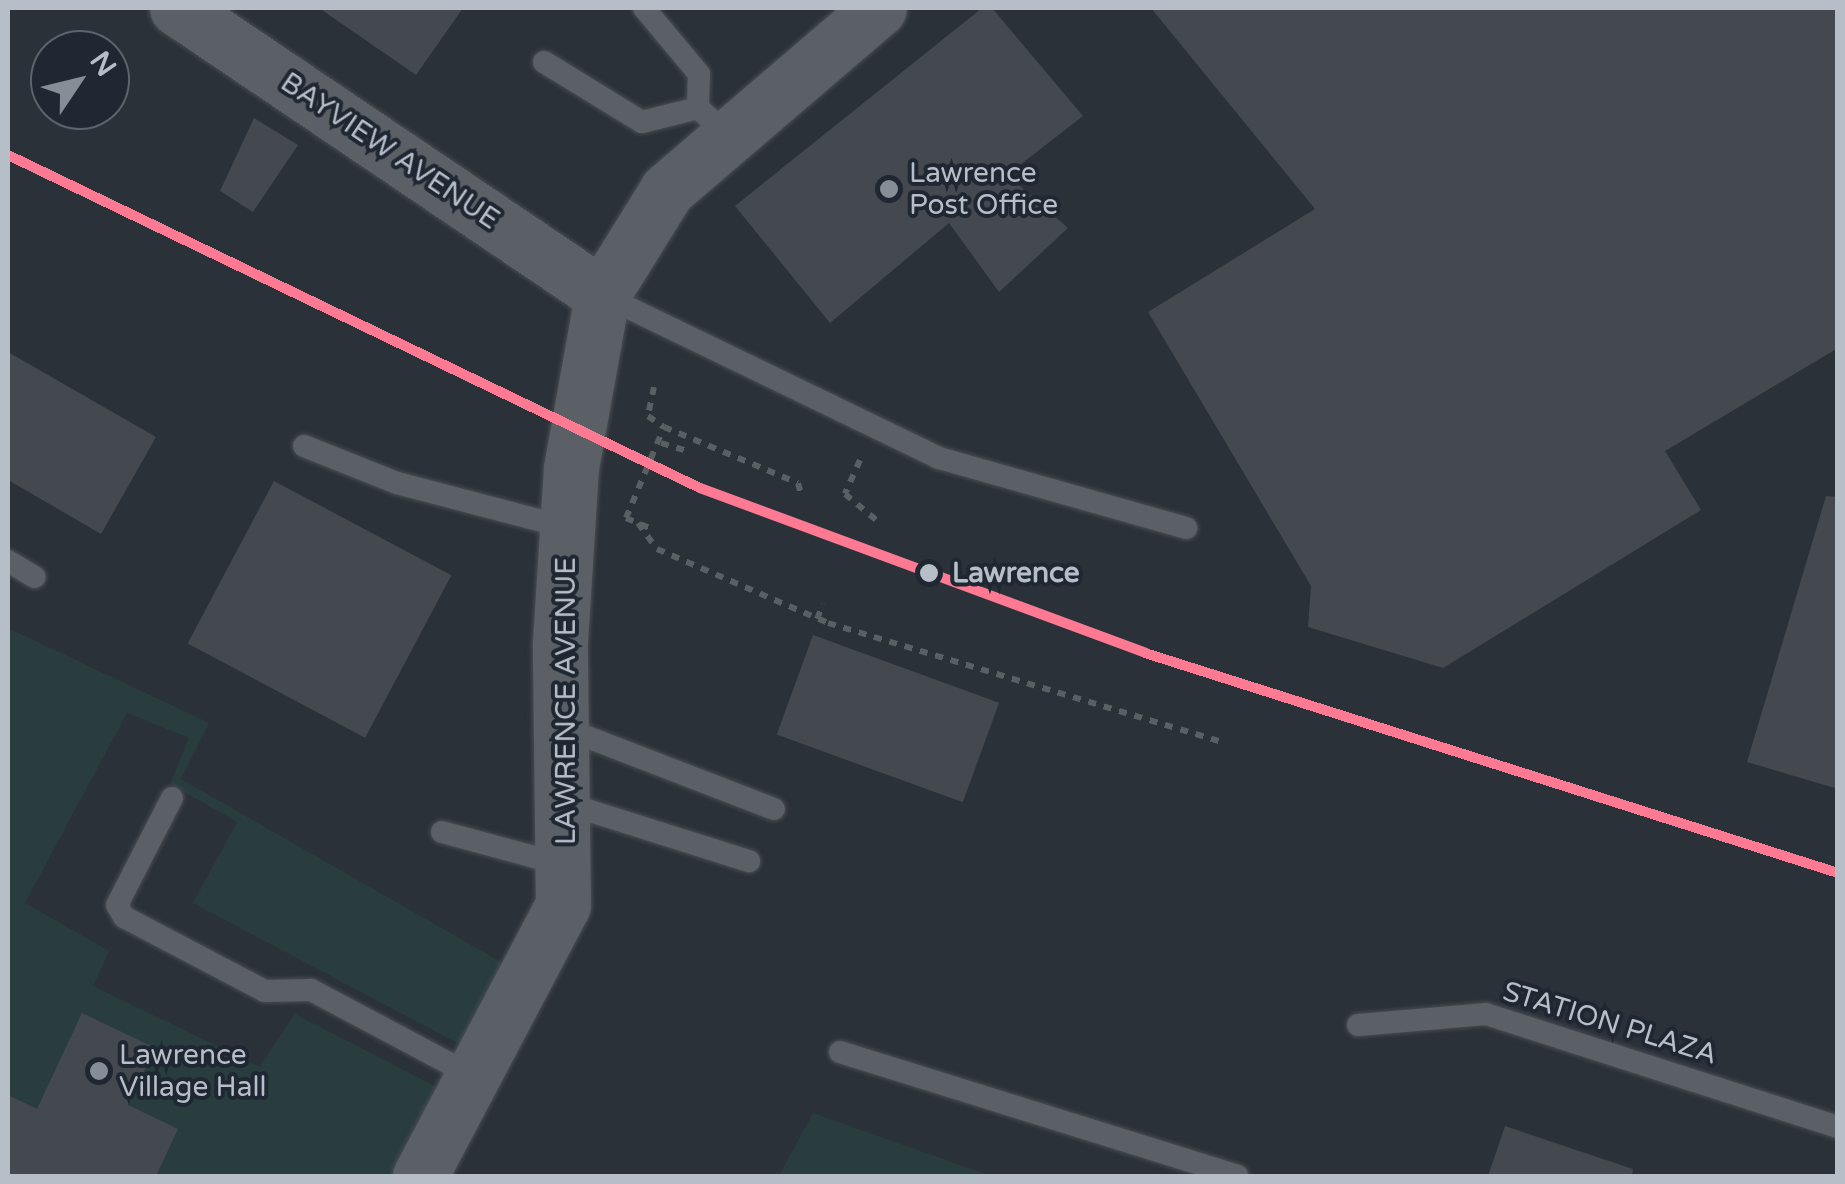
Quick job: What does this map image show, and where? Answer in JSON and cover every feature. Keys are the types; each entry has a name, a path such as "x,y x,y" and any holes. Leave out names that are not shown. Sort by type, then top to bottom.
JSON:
{"street":[{"name":"BAYVIEW AVENUE","path":"177,8 602,295"},
{"name":"LAWRENCE AVENUE","path":"420,1176 476,1078 563,905 568,804 564,728 568,528 602,295 714,123 879,8"}],"lane":[{"path":"544,62 642,122 714,123 698,74 644,8"},
{"path":"602,295 939,458 1186,528"},
{"path":"304,446 396,482 568,528"},
{"path":"8,561 35,577"},
{"path":"564,728 774,809"},
{"path":"172,798 116,905 124,917 265,991 311,990 476,1078"},
{"path":"568,804 749,861"},
{"path":"442,832 564,864"},
{"name":"STATION PLAZA","path":"1358,1025 1486,1014 1838,1128"},
{"path":"840,1052 1237,1176"}],"path":[{"path":"654,387 648,416 664,428 798,484 802,494"},
{"path":"622,527 661,443 664,428"},
{"path":"661,443 686,452"},
{"path":"850,501 881,524"},
{"path":"626,518 654,530"},
{"path":"638,522 656,549 817,619 979,672 1223,742"},
{"path":"817,619 823,604"},
{"path":"979,672 984,664"}],"green space":[{"path":"8,628 209,723 181,779 524,975 478,1054 193,903 237,822 170,784 189,738 127,713 25,903 109,951 93,986 260,1067 295,1014 456,1097 411,1176 8,1176"},
{"path":"813,1113 991,1176 779,1176"}],"building":[{"path":"319,8 463,8 416,75"},
{"name":"Lawrence Post Office","path":"982,8 992,8 1083,116 1007,175 1068,228 999,292 949,223 830,323 735,206"},
{"path":"1151,8 1838,8 1838,348 1665,451 1701,510 1443,668 1308,627 1311,586 1148,312 1315,209"},
{"path":"254,118 298,145 253,212 220,191"},
{"path":"8,352 156,437 101,534 8,480"},
{"path":"274,481 451,575 365,738 188,643"},
{"path":"1826,496 1838,497 1838,789 1747,762"},
{"path":"813,635 999,703 963,802 777,735"},
{"name":"Lawrence Village Hall","path":"82,1013 155,1048 128,1105 178,1129 156,1176 8,1176 8,1095 37,1109"},
{"path":"1505,1126 1633,1169 1632,1176 1488,1176"}],"transit line":[{"path":"8,155 700,488 1145,653 1838,873"}],"place":[{"name":"Lawrence Post Office","path":"889,189"},
{"name":"Lawrence","path":"929,573"},
{"name":"Lawrence Village Hall","path":"99,1071"}]}
